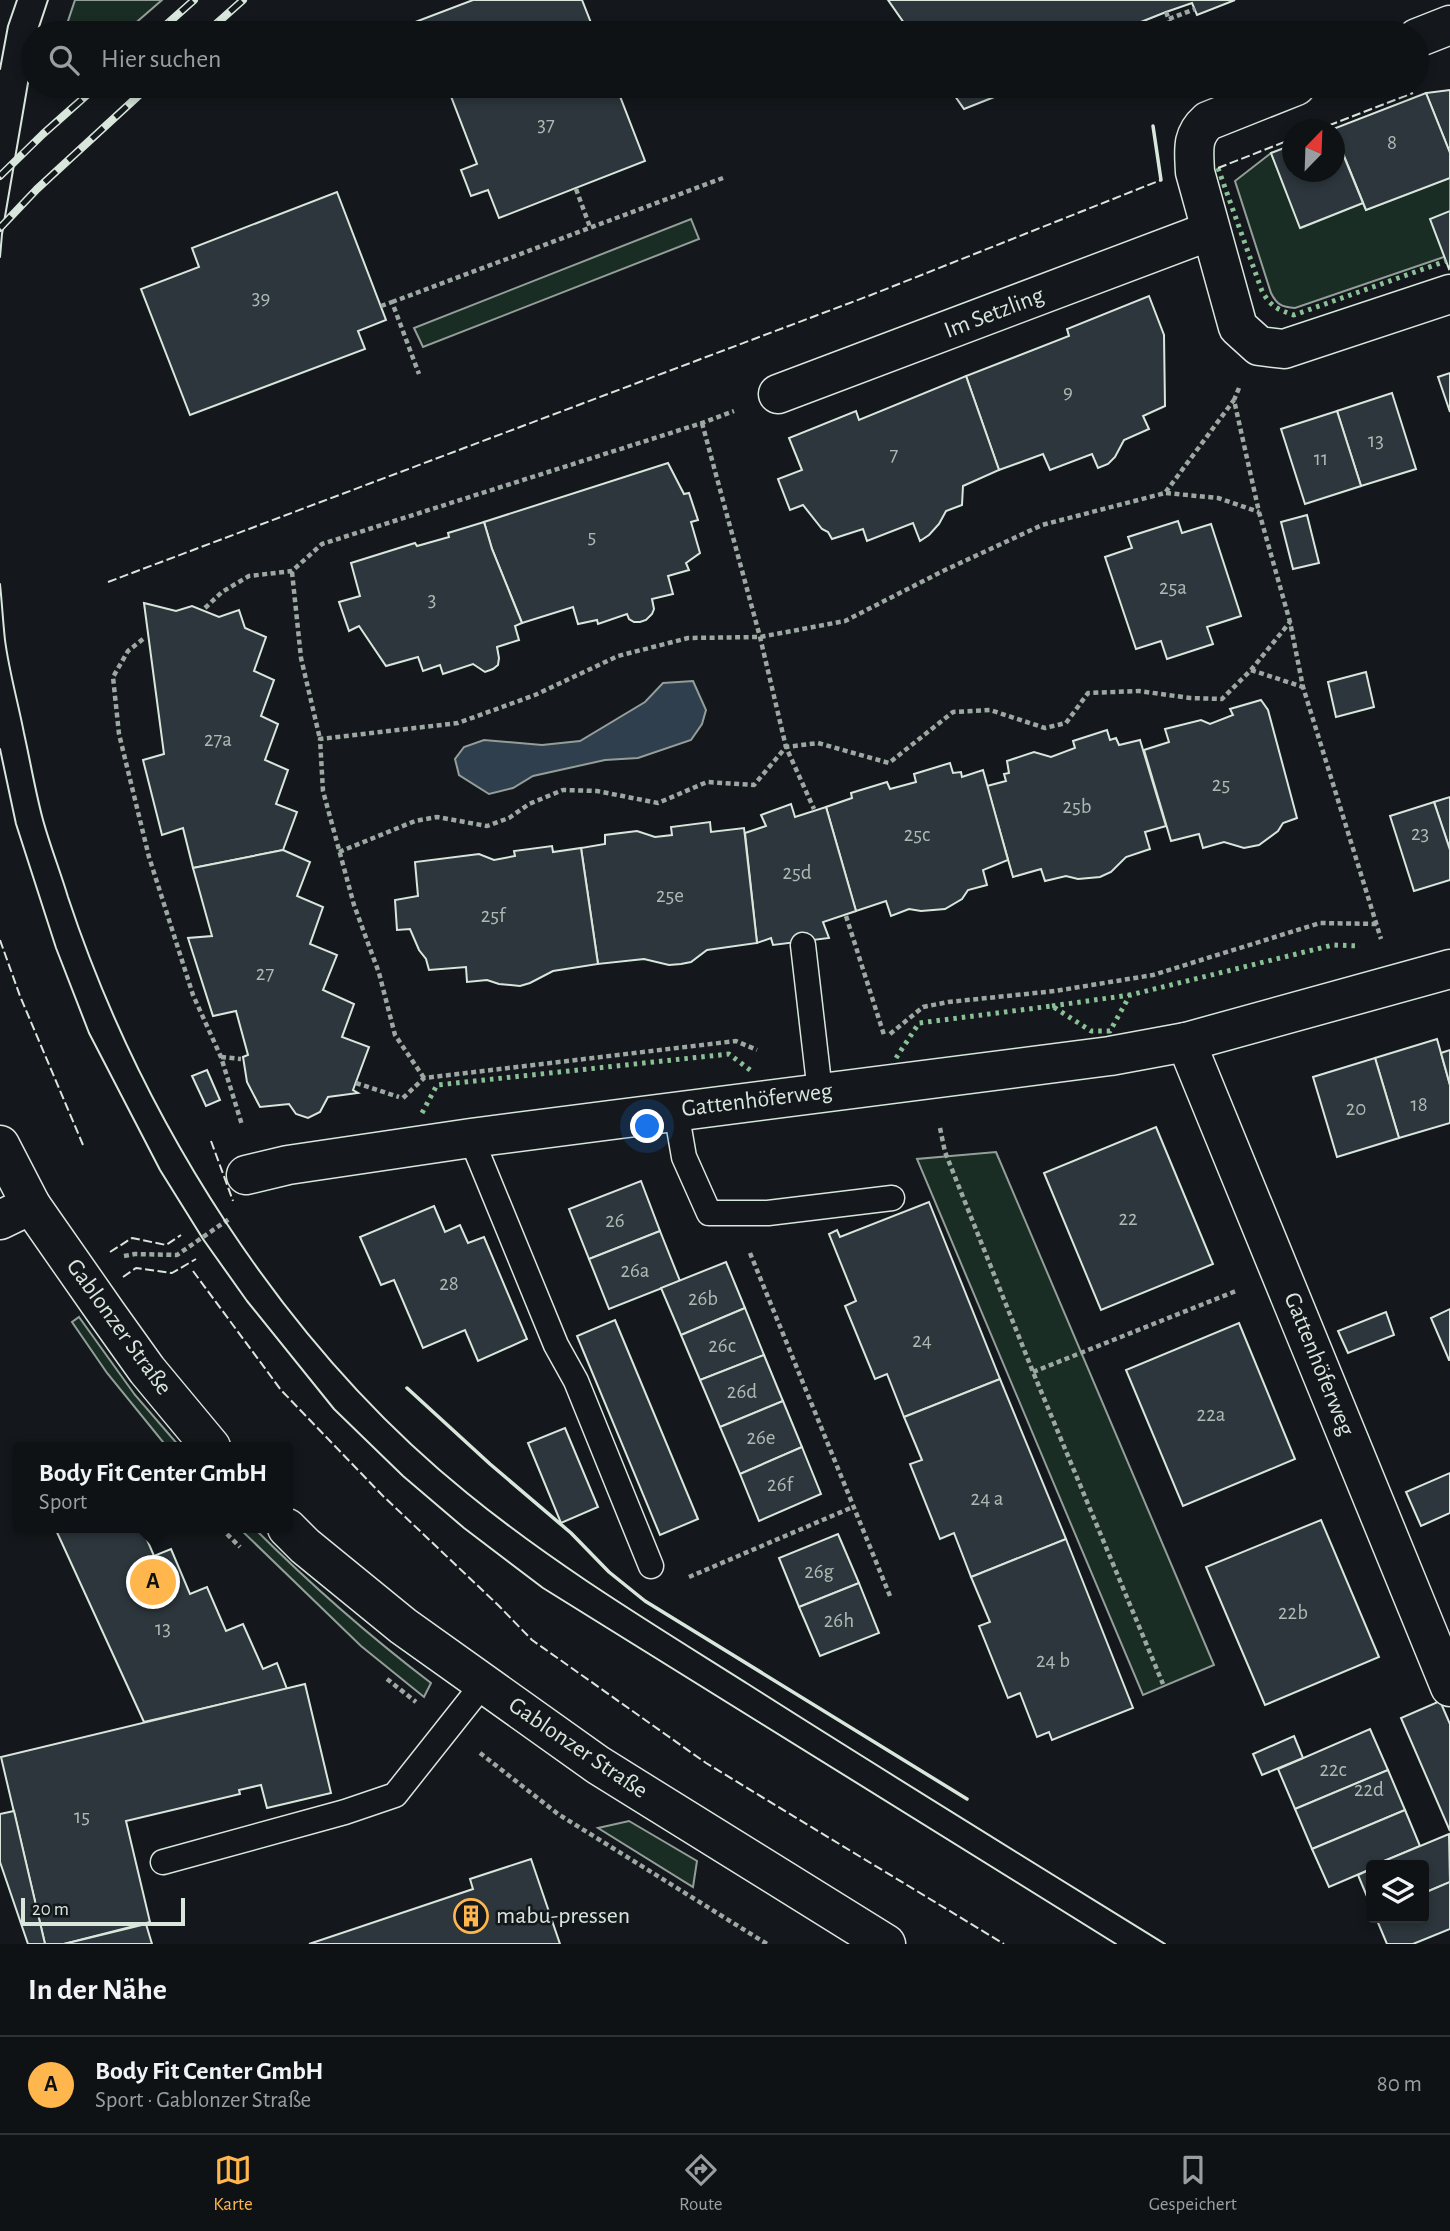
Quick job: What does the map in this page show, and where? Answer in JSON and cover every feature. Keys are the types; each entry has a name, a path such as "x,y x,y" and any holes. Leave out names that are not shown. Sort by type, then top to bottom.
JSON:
{"street":[{"path":"1429,33 1450,25"},
{"path":"1266,98 1208,121 1198,130 1194,147 1195,172 1238,327 1259,346 1284,349 1450,294"},
{"name":"Im Setzling","path":"778,394 1210,231"},
{"name":"Gattenhöferweg","path":"246,1175 288,1165 676,1111 818,1075 930,1079 1110,1056 1186,1042 1450,969"},
{"name":"Gattenhöferweg","path":"1186,1042 1450,1687"},
{"name":"Gablonzer Straße","path":"0,1145 16,1212 87,1282 147,1370 207,1442"},
{"name":"Gablonzer Straße","path":"292,1533 403,1626 598,1765 886,1944"}],"lane":[{"path":"803,945 818,1075"},
{"path":"676,1111 684,1157 709,1213 768,1213 892,1198"},
{"path":"471,1138 556,1345 576,1381 651,1566"},
{"path":"163,1862 345,1812 395,1795 483,1684"}],"path":[{"path":"1166,12 1168,19 1195,9"},
{"path":"381,306 723,178"},
{"path":"576,189 590,228"},
{"path":"392,302 419,374"},
{"path":"1165,493 1234,400 1259,346"},
{"path":"1234,400 1259,512 1290,622 1303,687 1394,984"},
{"path":"205,608 222,592 249,576 292,571 322,544 702,423 760,636 786,747 814,809"},
{"path":"320,739 458,723 535,695 618,656 688,638 760,636 845,621 1042,525 1165,493 1218,498 1259,512"},
{"path":"292,571 301,658 320,739 323,791 354,905 379,973 395,1035 424,1078 736,1041 818,1075 869,1051 923,1007 1055,991 1153,975 1320,923 1377,924"},
{"path":"339,852 415,821 438,817 487,826 509,818 529,804 563,790 597,791 658,803 707,782 754,785 786,747 818,743 889,763 953,712 990,710 1045,728 1066,723 1088,693 1139,691 1222,699 1251,670 1290,622"},
{"path":"87,1282 125,1255 177,1255 240,1212 254,1206 246,1175 241,1117 221,1057 193,995 149,858 119,734 113,677 128,651 143,639"},
{"path":"1251,670 1303,687"},
{"path":"846,916 885,1038"},
{"path":"221,1057 240,1059"},
{"path":"930,1079 945,1152 1032,1372 1163,1684"},
{"path":"356,1083 403,1098"},
{"path":"734,1215 890,1595"},
{"path":"1032,1372 1282,1272"},
{"path":"651,1566 677,1582 852,1507"}],"green space":[{"path":"75,0 162,0 138,21 68,21"},
{"path":"1271,153 1301,228 1363,203 1366,210 1450,178 1450,211 1444,257 1295,308 1280,305 1271,293 1235,181"},
{"path":"691,219 699,239 423,347 414,328"},
{"path":"996,1152 1214,1665 1143,1695 917,1159"},
{"path":"79,1317 135,1395 176,1442 163,1442 107,1373 72,1322"},
{"path":"244,1533 259,1533 340,1608 431,1683 424,1697 361,1646"},
{"path":"629,1821 697,1861 693,1887 598,1828"}],"water":[{"path":"693,681 706,710 702,724 691,740 638,758 605,760 533,776 513,788 489,794 459,775 455,759 464,747 484,740 542,745 580,741 645,702 663,683"}],"building":[{"path":"473,0 582,0 590,21 418,21"},
{"path":"888,0 1235,0 1197,15 1192,3 1144,21 903,21"},
{"path":"1450,90 1450,153 1428,98 1429,93"},
{"path":"452,98 621,98 645,161 499,218 488,190 471,196 461,170 477,164"},
{"path":"956,98 992,98 964,109"},
{"path":"1413,98 1428,98 1450,153 1450,178 1366,210 1345,158 1345,124"},
{"path":"1282,149 1282,181 1271,153"},
{"path":"1345,159 1363,203 1300,228 1282,182 1345,182"},
{"path":"337,192 386,320 358,331 365,349 190,415 141,289 199,267 192,248"},
{"path":"1450,211 1450,268 1449,269 1430,219"},
{"path":"1149,296 1164,335 1165,406 1143,416 1149,429 1124,440 1115,457 1098,468 1092,454 1050,470 1043,454 999,470 966,376 1069,336 1067,329"},
{"path":"1450,373 1450,412 1438,377"},
{"path":"966,376 999,470 963,486 962,505 946,511 929,535 920,541 913,523 867,541 863,529 832,539 803,505 790,510 778,479 802,470 789,438 856,411 859,420"},
{"path":"1392,393 1416,469 1361,486 1337,411"},
{"path":"1337,411 1361,486 1305,504 1281,429"},
{"path":"668,463 684,494 689,493 698,520 691,522 700,553 686,563 689,570 668,576 673,594 652,599 652,614 640,622 629,619 627,614 598,624 597,620 578,624 573,607 522,623 484,522"},
{"path":"1307,515 1319,563 1293,569 1281,522"},
{"path":"1178,521 1182,533 1211,524 1241,616 1207,627 1213,644 1167,659 1161,641 1136,649 1105,557 1132,548 1128,537"},
{"path":"484,522 522,623 515,626 519,640 497,647 498,665 485,672 473,664 443,674 440,665 423,671 418,657 386,666 359,626 349,631 339,602 360,596 351,563 415,543 417,546 449,537 448,533"},
{"path":"144,603 176,611 192,606 219,617 239,610 245,628 266,637 254,671 274,680 261,716 278,724 265,760 288,770 276,804 297,812 283,850 193,868 183,828 162,835 143,760 164,754"},
{"path":"1366,672 1374,707 1336,717 1328,682"},
{"path":"1261,700 1268,710 1297,818 1283,823 1278,831 1259,845 1244,848 1224,842 1203,848 1199,834 1171,841 1144,750 1169,742 1165,729 1201,720 1210,724 1233,715 1230,709"},
{"path":"1107,730 1110,740 1116,738 1119,745 1140,740 1166,826 1145,832 1150,849 1126,857 1111,872 1100,877 1078,879 1066,876 1045,881 1041,869 1013,877 987,786 1006,781 1004,774 1009,773 1007,761 1034,752 1051,757 1075,748 1073,741"},
{"path":"950,763 953,773 961,772 962,777 983,770 1008,860 983,870 987,885 968,890 962,899 945,909 909,909 891,916 886,901 856,911 826,807 852,798 851,793 887,782 890,789 916,782 914,774"},
{"path":"1450,797 1450,850 1434,802"},
{"path":"1434,802 1450,850 1450,880 1414,891 1390,816"},
{"path":"791,804 795,817 826,807 856,911 823,922 829,938 773,945 771,938 757,943 745,833 766,826 761,815"},
{"path":"710,822 711,832 744,828 757,943 707,950 691,962 681,964 669,965 644,959 598,964 581,848 605,844 605,835 637,831 655,837 672,835 671,827"},
{"path":"552,846 553,852 581,848 598,964 553,971 520,986 487,980 467,982 466,967 429,970 410,929 397,930 395,900 418,896 415,862 479,854 494,860 515,856 514,851"},
{"path":"283,850 310,862 297,896 323,907 310,944 337,955 323,990 354,1004 342,1037 369,1047 353,1090 358,1093 328,1097 320,1112 308,1118 296,1114 289,1104 260,1107 247,1082 243,1057 248,1055 236,1011 213,1016 188,938 212,936 193,868"},
{"path":"1437,1039 1450,1085 1450,1123 1399,1138 1375,1058"},
{"path":"1450,1050 1450,1085 1441,1053"},
{"path":"1375,1058 1399,1138 1337,1157 1313,1077"},
{"path":"207,1070 220,1100 206,1106 192,1076"},
{"path":"1156,1127 1213,1264 1101,1310 1044,1173"},
{"path":"641,1181 660,1231 589,1259 569,1209"},
{"path":"929,1202 1000,1379 904,1417 887,1374 875,1379 845,1306 856,1301 829,1234 837,1230 840,1237"},
{"path":"434,1206 445,1232 460,1225 468,1243 484,1237 527,1339 478,1361 465,1330 423,1348 394,1280 381,1285 360,1237"},
{"path":"660,1231 680,1281 609,1309 589,1259"},
{"path":"726,1262 745,1308 681,1335 661,1288"},
{"path":"745,1308 764,1355 700,1380 681,1335"},
{"path":"1450,1309 1450,1360 1449,1360 1431,1318"},
{"path":"1386,1312 1394,1335 1348,1353 1338,1331"},
{"path":"615,1320 698,1519 660,1535 577,1336"},
{"path":"1239,1323 1295,1459 1183,1506 1126,1370"},
{"path":"764,1355 783,1401 720,1427 700,1380"},
{"path":"1000,1379 1066,1539 971,1577 954,1533 940,1539 910,1464 922,1460 904,1417"},
{"path":"783,1401 802,1447 740,1474 720,1427"},
{"path":"565,1428 598,1507 561,1523 528,1443"},
{"path":"802,1447 821,1494 759,1521 740,1474"},
{"path":"1450,1473 1450,1513 1421,1526 1406,1492"},
{"path":"1321,1520 1379,1657 1265,1705 1206,1567"},
{"path":"57,1533 144,1533 154,1556 171,1549 190,1594 207,1587 226,1631 243,1624 263,1669 277,1663 287,1689 144,1722"},
{"path":"838,1534 859,1583 799,1607 779,1558"},
{"path":"1066,1539 1133,1708 1052,1740 1049,1732 1037,1737 1020,1693 1008,1698 979,1626 990,1622 971,1577"},
{"path":"859,1583 879,1633 820,1656 799,1607"},
{"path":"305,1684 331,1793 267,1808 261,1785 239,1790 240,1794 126,1821 150,1922 64,1944 45,1944 1,1757"},
{"path":"1440,1701 1450,1724 1450,1831 1401,1718"},
{"path":"1370,1729 1388,1770 1295,1809 1278,1769"},
{"path":"1294,1736 1303,1758 1262,1775 1253,1754"},
{"path":"1388,1770 1405,1810 1312,1849 1295,1809"},
{"path":"1405,1810 1420,1846 1386,1860 1366,1860 1366,1871 1329,1887 1312,1849"},
{"path":"14,1811 45,1944 28,1944 0,1862 0,1814"},
{"path":"1449,1834 1450,1882 1429,1891 1429,1860 1386,1860"},
{"name":"mabu-pressen","path":"531,1859 560,1944 309,1944 473,1889 470,1879"},
{"path":"1366,1871 1366,1894 1358,1875"},
{"path":"1450,1882 1450,1929 1413,1944 1387,1944 1378,1923 1429,1923 1429,1891"},
{"path":"146,1924 152,1944 64,1944"}],"tram line":[{"path":"0,69 8,26 17,0"},
{"path":"41,21 48,0"},
{"path":"0,257 25,98"},
{"path":"0,584 9,663 42,816 99,981 136,1063 178,1144 226,1223 279,1298 337,1368 400,1434 467,1493 535,1545 852,1750 1165,1944"},
{"path":"0,749 16,824 56,948 89,1033 160,1170 203,1239 247,1301 334,1409 403,1476 464,1528 543,1588 1116,1944"}],"railway":[{"path":"170,21 194,0"},
{"path":"219,21 243,0"},
{"path":"0,176 84,98"},
{"path":"0,228 37,189 136,98"}],"hedge":[{"path":"1218,168 1262,291 1271,304 1283,311 1294,315 1446,261"},
{"path":"896,1058 919,1023 1052,1006 1091,1031 1110,1031 1130,995 1333,945 1360,946"},
{"path":"1052,1006 1130,995"},
{"path":"422,1113 437,1085 729,1054 754,1073"}],"fence":[{"path":"1345,119 1400,98"},
{"path":"1218,168 1282,143"},
{"path":"108,582 871,295 1161,180"},
{"path":"0,940 20,996 83,1145"},
{"path":"211,1141 233,1201"},
{"path":"110,1252 132,1238 166,1245 181,1235"},
{"path":"123,1277 136,1268 172,1273 196,1259"},
{"path":"193,1271 281,1390 382,1495 532,1640 706,1763 1004,1944"}],"wall":[{"path":"1153,126 1161,180"},
{"path":"407,1388 571,1533 609,1572 645,1601 967,1799"}],"place":[{"name":"Body Fit Center GmbH","path":"153,1582"},
{"name":"mabu-pressen","path":"471,1916"}]}
